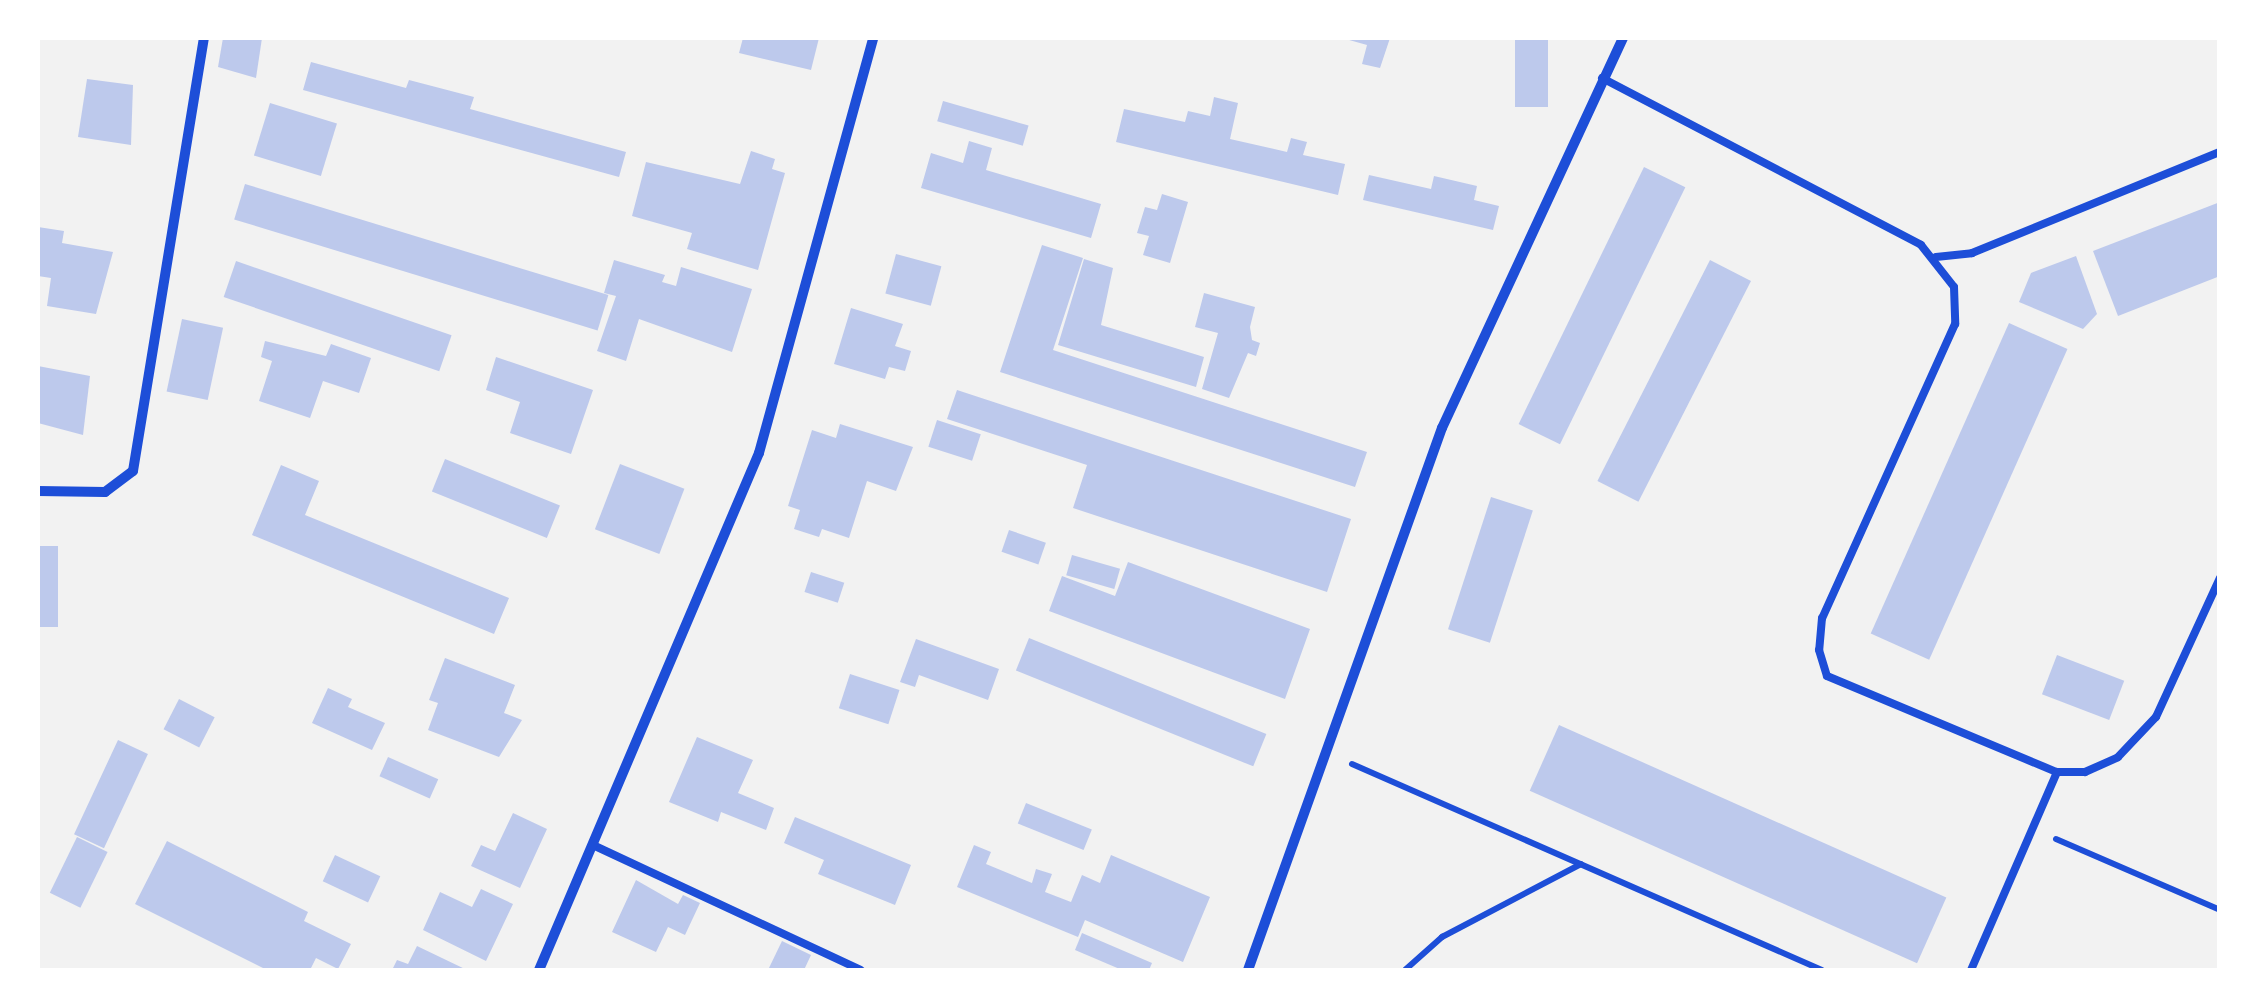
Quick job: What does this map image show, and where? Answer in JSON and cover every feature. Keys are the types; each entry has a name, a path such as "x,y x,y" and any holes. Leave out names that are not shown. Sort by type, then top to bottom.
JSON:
{"street":[{"path":"38,491 105,492 133,471 204,38"},
{"path":"539,970 595,846 758,453 873,38"},
{"path":"1248,970 1442,428 1623,38"}],"lane":[{"path":"1602,78 1936,257 1954,287 1955,324 1822,618 1821,664 1841,685 2057,772 2100,766 2145,732 2220,578"},
{"path":"1936,257 1972,253 2220,152"},
{"path":"1971,970 2057,772"},
{"path":"595,846 861,970"}],"path":[{"path":"1327,753 1822,970"},
{"path":"2032,828 2220,910"},
{"path":"1404,970 1442,938 1581,864"}],"building":[{"path":"223,38 262,38 256,78 218,67"},
{"path":"743,38 819,38 811,70 739,53"},
{"path":"1342,38 1390,38 1380,68 1362,64 1367,45"},
{"path":"1515,38 1548,38 1548,107 1515,107"},
{"path":"311,62 406,88 409,80 474,97 470,109 626,152 619,177 303,90"},
{"path":"87,79 133,85 131,145 78,137"},
{"path":"1214,97 1238,103 1230,139 1287,152 1291,138 1307,142 1303,155 1345,164 1338,195 1116,142 1124,109 1185,122 1188,111 1210,116"},
{"path":"943,101 1029,126 1023,146 937,121"},
{"path":"270,103 337,123 321,176 254,156"},
{"path":"969,141 992,148 986,170 1101,204 1091,238 921,188 931,153 963,163"},
{"path":"751,151 775,159 772,169 785,173 758,270 687,249 692,233 632,216 646,162 740,184"},
{"path":"1644,167 1685,187 1560,444 1519,424"},
{"path":"1369,175 1431,189 1434,176 1477,186 1474,200 1499,206 1493,230 1363,200"},
{"path":"245,184 608,295 598,330 234,219"},
{"path":"1162,194 1188,202 1170,263 1143,255 1149,236 1137,233 1145,207 1157,210"},
{"path":"2220,202 2220,276 2118,316 2093,251"},
{"path":"38,227 64,231 62,243 113,252 96,314 47,306 51,278 38,276"},
{"path":"1042,245 1083,258 1053,350 1367,452 1355,487 1000,372"},
{"path":"896,254 941,266 931,306 885,294"},
{"path":"2076,256 2097,314 2083,329 2019,302 2031,273"},
{"path":"1084,259 1113,268 1101,325 1204,357 1196,387 1058,345"},
{"path":"614,260 665,275 662,282 676,286 681,267 752,289 732,352 639,319 626,361 597,351 616,296 604,293"},
{"path":"1710,260 1751,281 1638,502 1597,481"},
{"path":"236,261 452,335 439,371 224,297"},
{"path":"1204,293 1255,307 1250,327 1252,340 1260,343 1256,356 1248,353 1229,398 1202,389 1218,333 1195,327"},
{"path":"851,308 903,324 895,346 911,351 905,371 889,367 885,379 834,364"},
{"path":"182,319 223,328 208,400 167,391"},
{"path":"2009,323 2067,349 1929,660 1871,634"},
{"path":"265,341 326,356 331,344 371,358 359,393 323,381 310,418 259,401 272,361 261,357"},
{"path":"496,357 593,390 571,454 510,433 520,402 486,390"},
{"path":"38,366 90,376 83,435 38,423"},
{"path":"957,390 1351,519 1327,592 1073,508 1087,465 947,419"},
{"path":"937,420 981,434 972,461 928,447"},
{"path":"840,424 913,447 896,491 867,481 849,538 822,529 819,537 794,529 800,510 788,506 812,430 836,438"},
{"path":"445,459 560,505 547,538 432,491"},
{"path":"620,464 684,489 659,554 595,529"},
{"path":"281,465 319,481 305,515 509,598 494,634 252,535"},
{"path":"1491,497 1533,511 1490,643 1448,629"},
{"path":"1009,530 1046,543 1038,564 1002,552"},
{"path":"38,546 58,546 58,627 38,627"},
{"path":"1072,555 1120,569 1114,589 1066,575"},
{"path":"1128,562 1310,629 1285,699 1049,611 1062,576 1115,596"},
{"path":"811,572 844,583 838,603 805,592"},
{"path":"1029,638 1266,734 1253,766 1016,670"},
{"path":"916,639 999,669 988,700 919,675 915,687 900,682"},
{"path":"2057,655 2124,681 2109,720 2042,694"},
{"path":"445,658 515,685 504,713 522,720 499,757 428,730 438,703 429,700"},
{"path":"850,674 899,690 888,724 839,708"},
{"path":"328,688 352,699 348,707 385,723 372,750 312,723"},
{"path":"179,699 215,717 199,747 164,729"},
{"path":"1559,725 1946,897 1917,963 1530,791"},
{"path":"697,737 753,760 738,793 774,808 766,830 721,812 718,822 669,802"},
{"path":"118,740 148,754 104,848 74,834"},
{"path":"388,757 438,779 430,799 379,776"},
{"path":"1026,803 1092,830 1084,850 1018,823"},
{"path":"513,813 547,829 520,888 471,866 481,845 495,851"},
{"path":"795,817 911,865 895,905 818,874 824,860 784,843"},
{"path":"77,837 108,852 80,908 50,893"},
{"path":"167,841 308,912 304,921 351,944 338,969 316,958 310,970 267,970 135,904"},
{"path":"974,845 991,852 986,864 1032,883 1036,869 1052,874 1045,892 1071,902 1082,875 1100,883 1111,855 1210,897 1183,962 1085,920 1078,937 957,887"},
{"path":"335,855 380,876 368,902 323,881"},
{"path":"636,880 678,904 683,895 700,903 685,935 668,927 656,952 612,932"},
{"path":"481,889 513,904 486,961 423,930 440,892 472,907"},
{"path":"1082,933 1152,963 1149,970 1122,970 1075,950"},
{"path":"782,941 811,955 804,970 768,970"},
{"path":"417,946 467,970 392,970 397,960 408,964"}]}
